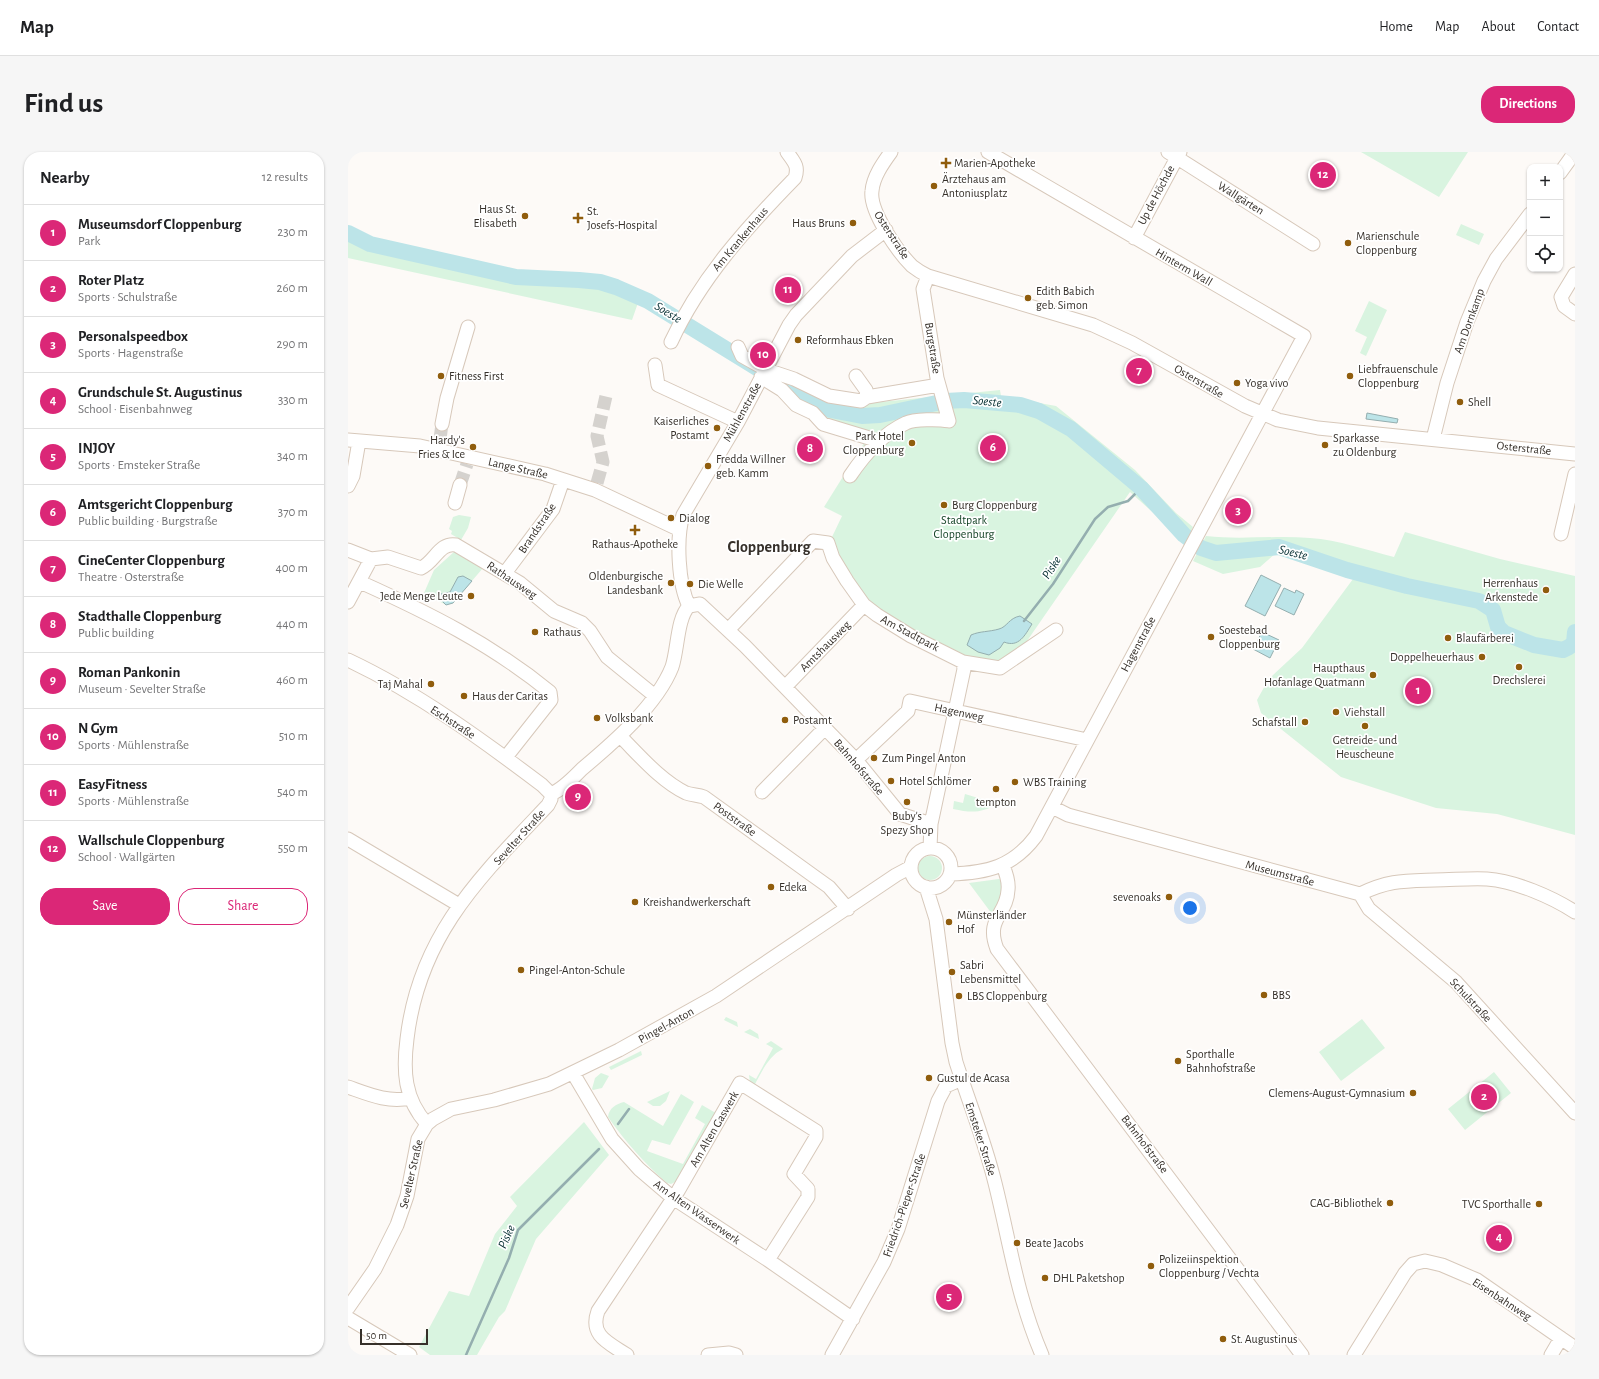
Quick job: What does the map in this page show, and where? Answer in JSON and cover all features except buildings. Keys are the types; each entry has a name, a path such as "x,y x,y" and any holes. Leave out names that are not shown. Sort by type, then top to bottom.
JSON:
{"street":[{"name":"Am Krankenhaus","path":"674,336 714,269 755,220 795,178 797,170 796,165 787,152"},
{"name":"Hinterm Wall","path":"988,152 1304,336 1262,414"},
{"path":"1563,169 1575,152"},
{"name":"Osterstraße","path":"884,154 871,191 874,210 886,230 911,265 928,276 1094,325 1132,343 1220,394 1282,422 1318,428 1575,454"},
{"name":"Up de Höchde","path":"1134,238 1175,154"},
{"name":"Wallgärten","path":"1175,154 1313,244"},
{"name":"Am Dornkamp","path":"1433,439 1447,383 1484,281 1496,259 1527,218"},
{"name":"Mühlenstraße","path":"689,606 680,580 678,529 683,515 738,422 796,315 852,256 886,230"},
{"path":"1575,274 1561,297 1564,306 1575,314"},
{"name":"Burgstraße","path":"879,441 907,422 948,421 940,388 923,289 928,276"},
{"path":"442,424 447,398 468,327"},
{"path":"738,346 742,356 764,373 794,379 814,391 829,396 860,401 867,397 940,388"},
{"path":"655,365 658,385 738,422"},
{"path":"764,373 767,382 782,390 798,404 813,413 823,424 879,441 861,460 850,476"},
{"path":"856,376 866,390 867,397"},
{"path":"798,404 814,391"},
{"name":"Hagenstraße","path":"950,869 965,874 1003,866 1017,858 1029,845 1052,807 1188,549 1262,414"},
{"path":"348,486 354,476 353,440"},
{"name":"Lange Straße","path":"353,440 391,443 439,444 468,460 545,474 563,480 596,487 678,529"},
{"path":"1561,534 1575,474"},
{"name":"Brandstraße","path":"505,574 553,509 563,480"},
{"path":"455,503 460,485"},
{"name":"Am Stadtpark","path":"728,630 788,569 813,541 828,542 833,558 840,571 864,605 890,624 963,662 1000,668 1056,630"},
{"name":"Rathausweg","path":"348,550 371,559 388,556 421,568 426,566 442,548 452,544 520,583 554,611 582,623 590,631 607,657 655,696"},
{"path":"348,602 371,559"},
{"path":"360,582 458,629 515,666 552,695 549,704 506,757"},
{"name":"Bahnhofstraße","path":"689,606 700,604 728,630 856,760 900,814 931,824"},
{"name":"Amtshausweg","path":"784,687 864,605"},
{"name":"Sevelter Straße","path":"348,1308 375,1269 397,1225 407,1196 418,1139 427,1124 410,1098 405,1081 405,1060 413,1000 428,958 459,905 548,805 551,799 551,794 620,736 655,696 672,667 682,614 689,606"},
{"name":"Eschstraße","path":"348,660 412,695 465,728 506,757 546,788 551,794"},
{"path":"930,848 931,824 964,669 963,662"},
{"name":"Hagenweg","path":"856,760 908,711 910,701 1087,740"},
{"path":"762,792 825,728"},
{"name":"Poststraße","path":"620,736 653,768 678,789 688,794 704,797 820,880 848,909"},
{"name":"Museumstraße","path":"1052,807 1079,818 1360,894"},
{"path":"348,840 459,905"},
{"path":"930,848 941,850 946,855 950,869 939,886 926,887 920,884 912,872 916,854 921,850 930,848"},
{"name":"Bahnhofstraße","path":"1003,866 1008,890 1006,900 992,932 997,949 1302,1355"},
{"name":"Pingel-Anton","path":"427,1124 441,1113 451,1109 528,1091 549,1084 573,1073 675,1020 716,996 885,883 912,872"},
{"path":"1360,894 1376,886 1392,882 1488,879 1513,884 1558,900 1575,912"},
{"name":"Emsteker Straße","path":"936,919 939,886"},
{"name":"Emsteker Straße","path":"926,887 936,919 952,1043 995,1182 1014,1271 1029,1323 1042,1355"},
{"name":"Schulstraße","path":"1360,894 1369,909 1456,982 1573,1108"},
{"name":"Am Alten Wasserwerk","path":"573,1073 612,1139 639,1169 673,1198 768,1260 853,1319"},
{"name":"Friedrich-Pieper-Straße","path":"832,1355 884,1262 898,1229 938,1101 946,1086 962,1079"},
{"name":"Am Alten Gaswerk","path":"673,1198 740,1083 816,1130 816,1138 794,1174 808,1189 808,1197 768,1260"},
{"path":"348,1087 387,1099 400,1100 410,1098"},
{"path":"627,1355 599,1336 595,1324 596,1318 613,1287 673,1198"},
{"name":"Eisenbahnweg","path":"1354,1355 1405,1272 1413,1264 1425,1261 1442,1265 1477,1280 1575,1348"},
{"path":"348,1318 410,1355"},
{"path":"1551,1355 1561,1338"},
{"path":"708,1355 729,1353 736,1355"}],"green space":[{"path":"1361,152 1468,152 1439,197"},
{"path":"1461,224 1484,234 1479,245 1456,235"},
{"path":"348,237 369,247 501,278 527,281 592,284 618,290 639,300 632,320 348,258"},
{"path":"1369,301 1387,310 1366,356 1360,353 1367,337 1355,331"},
{"name":"Stadtpark Cloppenburg","path":"1000,390 1001,396 1056,406 1135,470 1176,513 1193,527 1186,542 1130,492 1018,654 1005,665 959,655 911,632 870,605 833,551 832,537 842,516 824,507 869,435 837,425 808,408 814,398 835,405 851,405"},
{"path":"459,515 471,517 468,528 461,540 451,534 452,531 449,529 453,517"},
{"path":"1405,532 1500,559 1575,576 1575,835 1497,814 1436,808 1341,777 1261,713 1257,700 1267,682 1302,648 1353,579 1276,553 1260,567 1223,574 1193,561 1206,536 1232,538 1297,537 1321,539 1394,557"},
{"path":"455,551 483,568 453,603 446,605 424,593 434,570"},
{"path":"965,794 998,804 981,811 953,809 954,801 963,803"},
{"path":"930,856 935,857 941,863 941,873 935,879 930,880 925,879 919,873 918,868 919,863 925,857"},
{"path":"1001,880 1004,896 992,914 969,883"},
{"path":"726,1017 737,1022 738,1027 724,1020"},
{"path":"1362,1019 1385,1048 1341,1081 1319,1052"},
{"path":"750,1029 758,1034 759,1039 744,1032"},
{"path":"771,1041 783,1049 769,1060 754,1086 750,1083 749,1075 756,1079 773,1048 766,1044"},
{"path":"641,1051 642,1055 611,1070 609,1067"},
{"path":"1494,1072 1511,1093 1465,1130 1448,1109"},
{"path":"601,1073 609,1076 602,1088 593,1090 595,1078"},
{"path":"670,1091 666,1101 660,1106 653,1106 647,1102"},
{"path":"681,1094 694,1102 670,1145 652,1140 647,1151 683,1164 705,1124 695,1118 702,1105 714,1112 719,1110 677,1181 671,1184 667,1183 643,1160 608,1117 613,1107 624,1102 663,1126"},
{"path":"584,1122 609,1155 536,1239 505,1311 499,1317 477,1355 430,1355 419,1347 449,1291 469,1296 495,1234 517,1206 510,1197"}],"water":[{"path":"1367,413 1398,419 1397,423 1366,419"},
{"path":"1261,575 1281,585 1265,616 1245,606"},
{"path":"463,576 472,581 453,603 446,605 440,599 441,594 450,592 458,577"},
{"path":"1284,588 1295,593 1296,590 1304,594 1294,615 1275,606"},
{"path":"1020,616 1032,624 1018,642 1004,642 1000,648 989,655 978,652 967,645 971,635 1002,628 1016,617"},
{"path":"1262,632 1279,640 1270,658 1253,649"}],"waterway":[{"name":"Soeste","path":"348,233 370,244 516,277 600,282 616,287 648,301 799,394 831,410 862,416 880,415 946,401 964,400 1020,405 1039,411 1071,429 1141,488 1184,535 1201,548 1216,553 1279,547 1347,570 1407,586 1479,601 1493,610 1498,627 1504,633 1534,645 1563,650 1574,643 1575,632"},
{"name":"Piske","path":"1024,621 1053,584 1095,519 1108,507 1128,501 1141,488"},
{"name":"Piske","path":"618,1124 629,1109"},
{"name":"Piske","path":"466,1355 509,1258 518,1230 599,1149"}],"tunnel":[{"path":"597,483 603,462 597,436 606,396"},
{"path":"440,439 442,424"},
{"path":"460,485 467,464"}],"place":[{"name":"Marien-Apotheke","path":"946,163"},
{"name":"Wallschule Cloppenburg","path":"1323,175"},
{"name":"Ärztehaus am Antoniusplatz","path":"934,186"},
{"name":"Haus St. Elisabeth","path":"525,216"},
{"name":"St. Josefs-Hospital","path":"578,218"},
{"name":"Haus Bruns","path":"853,223"},
{"name":"Marienschule Cloppenburg","path":"1348,243"},
{"name":"EasyFitness","path":"788,290"},
{"name":"Edith Babich geb. Simon","path":"1028,298"},
{"name":"Reformhaus Ebken","path":"798,340"},
{"name":"N Gym","path":"763,355"},
{"name":"CineCenter Cloppenburg","path":"1139,371"},
{"name":"Fitness First","path":"441,376"},
{"name":"Liebfrauenschule Cloppenburg","path":"1350,376"},
{"name":"Yoga vivo","path":"1237,383"},
{"name":"Shell","path":"1460,402"},
{"name":"Kaiserliches Postamt","path":"717,428"},
{"name":"Park Hotel Cloppenburg","path":"912,443"},
{"name":"Sparkasse zu Oldenburg","path":"1325,445"},
{"name":"Hardy's Fries & Ice","path":"473,447"},
{"name":"Amtsgericht Cloppenburg","path":"993,448"},
{"name":"Stadthalle Cloppenburg","path":"810,449"},
{"name":"Fredda Willner geb. Kamm","path":"708,466"},
{"name":"Burg Cloppenburg","path":"944,505"},
{"name":"Personalspeedbox","path":"1238,511"},
{"name":"Dialog","path":"671,518"},
{"name":"Rathaus-Apotheke","path":"635,530"},
{"name":"Oldenburgische Landesbank","path":"671,583"},
{"name":"Die Welle","path":"690,584"},
{"name":"Herrenhaus Arkenstede","path":"1546,590"},
{"name":"Jede Menge Leute","path":"471,596"},
{"name":"Rathaus","path":"535,632"},
{"name":"Soestebad Cloppenburg","path":"1211,637"},
{"name":"Blaufärberei","path":"1448,638"},
{"name":"Doppelheuerhaus","path":"1482,657"},
{"name":"Drechslerei","path":"1519,667"},
{"name":"Haupthaus Hofanlage Quatmann","path":"1373,675"},
{"name":"Taj Mahal","path":"431,684"},
{"name":"Museumsdorf Cloppenburg","path":"1418,691"},
{"name":"Haus der Caritas","path":"464,696"},
{"name":"Viehstall","path":"1336,712"},
{"name":"Volksbank","path":"597,718"},
{"name":"Postamt","path":"785,720"},
{"name":"Schafstall","path":"1305,722"},
{"name":"Getreide- und Heuscheune","path":"1365,726"},
{"name":"Zum Pingel Anton","path":"874,758"},
{"name":"Hotel Schlömer","path":"891,781"},
{"name":"WBS Training","path":"1015,782"},
{"name":"tempton","path":"996,789"},
{"name":"Roman Pankonin","path":"578,797"},
{"name":"Buby's Spezy Shop","path":"907,802"},
{"name":"Edeka","path":"771,887"},
{"name":"sevenoaks","path":"1169,897"},
{"name":"Kreishandwerkerschaft","path":"635,902"},
{"name":"Münsterländer Hof","path":"949,922"},
{"name":"Pingel-Anton-Schule","path":"521,970"},
{"name":"Sabri Lebensmittel","path":"952,972"},
{"name":"BBS","path":"1264,995"},
{"name":"LBS Cloppenburg","path":"959,996"},
{"name":"Sporthalle Bahnhofstraße","path":"1178,1061"},
{"name":"Gustul de Acasa","path":"929,1078"},
{"name":"Clemens-August-Gymnasium","path":"1413,1093"},
{"name":"Roter Platz","path":"1484,1097"},
{"name":"CAG-Bibliothek","path":"1390,1203"},
{"name":"TVC Sporthalle","path":"1539,1204"},
{"name":"Grundschule St. Augustinus","path":"1499,1238"},
{"name":"Beate Jacobs","path":"1017,1243"},
{"name":"Polizeiinspektion Cloppenburg / Vechta","path":"1151,1266"},
{"name":"DHL Paketshop","path":"1045,1278"},
{"name":"INJOY","path":"949,1297"},
{"name":"St. Augustinus","path":"1223,1339"}],"district":[{"name":"Cloppenburg","path":"769,547"}]}
